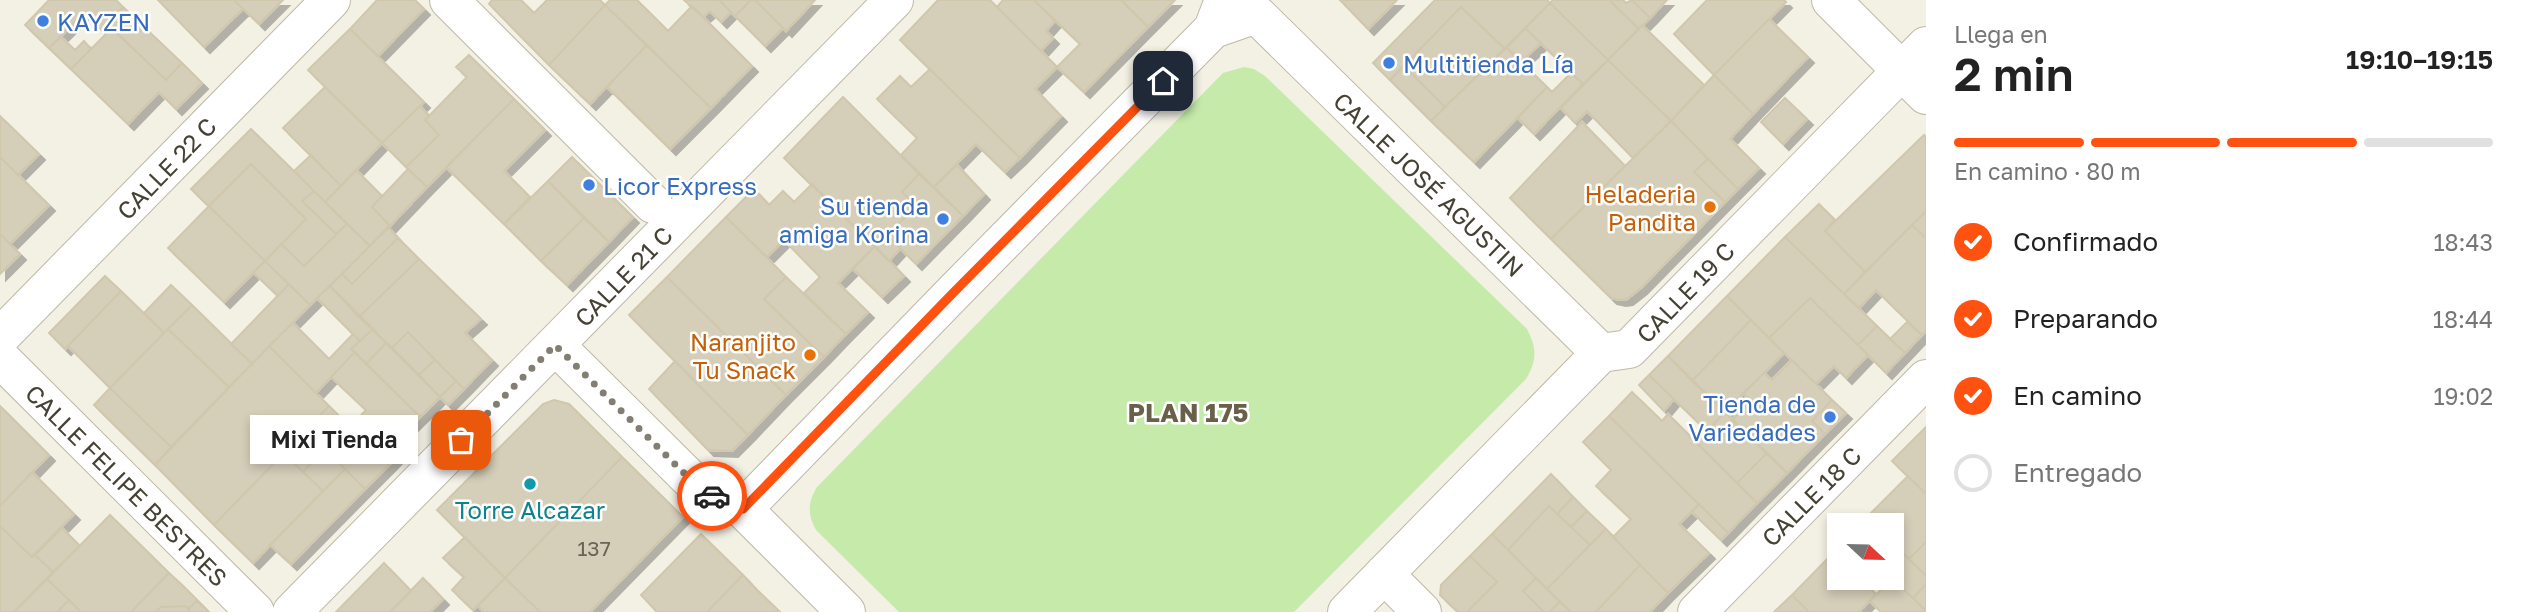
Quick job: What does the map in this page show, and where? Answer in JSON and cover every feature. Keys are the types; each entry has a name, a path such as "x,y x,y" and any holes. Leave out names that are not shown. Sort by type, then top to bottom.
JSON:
{"street":[{"name":"CALLE 22 C","path":"0,337 331,0"},
{"path":"449,0 653,204"},
{"name":"CALLE 21 C","path":"292,612 894,0"},
{"path":"1831,0 1918,71"},
{"path":"743,509 954,292 1236,11"},
{"name":"CALLE JOSÉ AGUSTIN","path":"1236,11 1601,353"},
{"name":"CALLE 19 C","path":"1601,353 1629,349 1918,71"},
{"path":"555,345 703,492 743,509 846,612"},
{"path":"1346,612 1601,353"},
{"name":"CALLE FELIPE BESTRES","path":"0,358 255,612"},
{"name":"CALLE 18 C","path":"1697,612 1926,379"},
{"path":"1384,574 1422,612"}],"green space":[{"path":"1244,67 1254,69 1265,76 1527,329 1533,342 1534,354 1526,379 1294,612 899,612 816,530 810,508 817,487 1223,73"}],"building":[{"path":"49,0 116,0 123,7 102,30 84,13 49,48 25,25"},
{"path":"158,0 234,0 243,9 204,47"},
{"path":"234,0 283,0 259,24"},
{"path":"377,0 415,0 424,9 378,56 350,29"},
{"path":"492,0 521,0 534,13 547,0 600,0 605,5 549,65 489,4"},
{"path":"610,0 637,0 668,31 692,6 752,66 711,108 605,5"},
{"path":"684,0 719,0 731,12 721,22 710,11 703,17"},
{"path":"719,0 751,0 735,16"},
{"path":"751,0 755,0 783,28 765,46 735,16"},
{"path":"755,0 815,0 786,31"},
{"path":"938,0 990,0 1057,67 1035,89 1061,116 1020,158 900,40"},
{"path":"1003,0 1034,0 1055,21 1046,31 1053,38 1041,51 997,7"},
{"path":"1034,0 1121,0 1148,27 1084,92 1057,67 1080,44"},
{"path":"1121,0 1175,0 1148,27"},
{"path":"1340,0 1397,0 1368,29"},
{"path":"1435,0 1547,0 1550,3 1505,49 1461,7 1390,80 1373,63"},
{"path":"1553,0 1609,0 1639,29 1608,60 1550,3"},
{"path":"1609,0 1623,0 1626,3 1632,0 1650,18 1639,29"},
{"path":"1632,0 1667,0 1650,18"},
{"path":"1707,0 1786,2 1714,75 1674,34"},
{"path":"1550,3 1608,60 1583,84 1525,28"},
{"path":"605,5 647,45 590,104 549,65"},
{"path":"123,7 182,63 166,80 107,24"},
{"path":"1461,7 1505,49 1445,107 1404,66"},
{"path":"1769,19 1808,57 1753,114 1714,75"},
{"path":"1642,25 1704,85 1671,121 1608,60"},
{"path":"112,28 166,80 182,63 202,83 176,109 159,92 128,124 71,69"},
{"path":"1525,28 1541,43 1521,62 1506,47"},
{"path":"350,29 424,102 382,143 308,70"},
{"path":"61,37 75,50 84,41 91,49 71,69 49,48"},
{"path":"647,45 711,108 670,149 607,87"},
{"path":"1506,47 1547,87 1474,162 1431,121"},
{"path":"469,55 514,99 427,187 406,167 439,135 425,120 467,77 456,67"},
{"path":"1608,60 1671,121 1633,158 1587,111 1575,123 1561,108"},
{"path":"1404,66 1445,107 1431,121 1390,80"},
{"path":"930,69 1020,158 1005,172 976,144 934,187 901,155 917,138 877,99 900,76 911,87"},
{"path":"1571,73 1583,84 1534,134 1518,118 1547,87 1552,92"},
{"path":"1714,75 1753,114 1730,139 1759,168 1738,189 1671,121"},
{"path":"325,87 382,143 341,186 283,128"},
{"path":"843,97 919,174 902,192 917,206 887,235 901,248 889,261 784,158"},
{"path":"1785,98 1807,119 1783,144 1761,122"},
{"path":"514,99 545,130 504,171 530,197 504,224 446,167"},
{"path":"420,106 429,116 425,120 439,135 406,167 382,143"},
{"path":"0,116 39,154 18,175 0,157"},
{"path":"1671,121 1738,189 1641,288 1627,299 1611,298 1551,239"},
{"path":"1671,121 1708,159 1694,172 1725,202 1641,288 1627,299 1611,298 1551,239"},
{"path":"1582,122 1625,166 1551,239 1510,198"},
{"path":"251,129 370,246 310,305 191,189"},
{"path":"1924,135 1926,211 1865,272 1825,231"},
{"path":"311,155 341,186 325,202 294,171"},
{"path":"0,157 49,205 10,244 0,234"},
{"path":"572,157 633,217 609,242 548,181"},
{"path":"1708,159 1738,189 1725,202 1694,172"},
{"path":"251,164 306,219 265,261 209,206"},
{"path":"957,165 984,194 963,216 934,187"},
{"path":"408,169 427,187 390,226 372,207"},
{"path":"356,170 382,196 372,207 390,226 370,246 325,202"},
{"path":"919,174 963,216 916,264 887,235 917,206 902,192"},
{"path":"548,181 584,218 541,261 504,224"},
{"path":"812,184 875,246 838,283 868,312 846,334 804,293 820,277 784,240 767,257 726,217 754,189 769,205 783,191 794,202"},
{"path":"314,191 347,224 336,234 302,201"},
{"path":"1819,204 1835,220 1825,231 1865,272 1844,294 1785,237"},
{"path":"209,206 265,261 224,302 168,248"},
{"path":"1926,211 1926,238 1912,225"},
{"path":"726,217 786,277 764,299 824,357 786,395 667,277"},
{"path":"584,218 609,242 567,285 541,261"},
{"path":"347,224 370,246 310,305 265,261 281,244 304,266"},
{"path":"1912,225 1926,238 1926,331 1922,335 1876,290 1859,308 1844,294"},
{"path":"388,227 398,238 352,284 342,274"},
{"path":"0,234 20,254 0,274"},
{"path":"1785,237 1877,326 1858,345 1810,298 1769,338 1727,296"},
{"path":"398,238 419,259 359,317 330,286 342,274 352,284"},
{"path":"875,246 904,276 882,297 853,269"},
{"path":"419,259 481,319 465,333 492,360 464,389 408,332 392,348 359,317"},
{"path":"265,261 289,284 278,296 253,272"},
{"path":"105,276 121,291 65,349 49,333"},
{"path":"667,277 786,395 748,435 629,315"},
{"path":"786,277 846,334 824,357 764,299"},
{"path":"289,284 310,305 252,364 231,344"},
{"path":"171,285 192,305 164,333 144,313"},
{"path":"330,286 373,329 360,341 317,298"},
{"path":"121,291 164,333 110,388 68,346"},
{"path":"1727,296 1751,320 1692,381 1668,356"},
{"path":"1810,298 1868,355 1846,378 1834,366 1816,384 1769,338"},
{"path":"192,305 252,364 229,387 168,329"},
{"path":"1751,320 1784,353 1725,412 1692,381"},
{"path":"1907,322 1922,335 1905,353 1890,339"},
{"path":"293,323 329,359 353,334 360,341 351,349 355,352 316,393 269,346"},
{"path":"1877,326 1905,353 1886,373 1858,345"},
{"path":"168,329 229,387 171,447 110,388"},
{"path":"373,329 386,343 366,364 351,349"},
{"path":"408,332 435,360 419,375 392,348"},
{"path":"386,343 440,397 420,417 366,364"},
{"path":"269,346 329,406 214,525 155,465"},
{"path":"355,352 420,417 398,439 407,446 389,465 350,427 366,410 331,377"},
{"path":"1668,356 1725,412 1707,431 1649,375"},
{"path":"435,360 456,381 440,397 419,375"},
{"path":"1792,360 1832,400 1812,421 1825,434 1787,473 1732,420 1751,401 1743,393 1764,373 1772,380"},
{"path":"675,361 748,435 732,451 708,450 649,389"},
{"path":"1649,375 1674,399 1664,411 1639,385"},
{"path":"456,381 464,389 448,405 440,397"},
{"path":"110,388 171,447 155,465 94,405"},
{"path":"1632,392 1662,421 1668,414 1757,503 1728,533 1609,416"},
{"name":"Torre Alcazar","path":"554,400 569,404 622,457 505,578 437,510 543,404"},
{"path":"1832,400 1846,413 1825,434 1812,421"},
{"path":"0,406 49,455 0,506"},
{"path":"329,406 389,465 365,489 325,449 303,472 284,453"},
{"path":"1725,412 1767,453 1737,483 1696,442"},
{"path":"1609,416 1699,504 1679,524 1709,553 1668,593 1613,537 1631,519 1596,486 1611,470 1583,442"},
{"path":"1926,427 1926,494 1892,461"},
{"path":"325,449 345,469 323,491 303,472"},
{"path":"284,453 323,491 253,563 214,525"},
{"path":"1767,453 1787,473 1757,503 1737,483"},
{"path":"622,457 683,517 590,612 540,612 505,578"},
{"path":"345,469 365,489 291,564 270,545"},
{"path":"32,472 74,514 32,557 0,526 0,506"},
{"path":"1551,474 1573,497 1557,514 1549,506 1508,550 1492,534"},
{"path":"1908,476 1926,494 1926,542 1909,559 1904,554 1904,513 1871,513"},
{"path":"1573,497 1587,511 1571,527 1557,514"},
{"path":"1699,504 1728,533 1721,540 1692,512"},
{"path":"1549,506 1590,545 1547,589 1508,550"},
{"path":"1587,511 1606,529 1590,545 1571,527"},
{"path":"110,515 169,573 131,612 81,612 47,579"},
{"path":"0,526 32,557 35,555 53,572 14,612 0,612"},
{"path":"62,528 80,546 53,572 35,555"},
{"path":"1606,529 1640,565 1596,612 1571,612 1547,589"},
{"path":"701,534 743,575 707,612 657,612 641,595"},
{"path":"1492,534 1536,578 1523,591 1544,612 1467,612 1497,582 1470,556"},
{"path":"465,537 505,578 473,610 452,590 464,577 443,558"},
{"path":"1926,542 1926,576 1909,559"},
{"path":"1904,554 1926,576 1926,584 1913,598 1904,590"},
{"path":"1470,556 1497,582 1467,612 1458,612 1440,595 1441,585"},
{"path":"1827,559 1827,590 1872,590 1876,594 1859,612 1809,612 1792,595"},
{"path":"384,563 411,591 390,612 336,612"},
{"path":"1640,565 1668,593 1650,612 1596,612"},
{"path":"169,573 180,583 209,612 131,612"},
{"path":"743,575 750,583 780,612 707,612"},
{"path":"423,578 443,599 430,612 390,612"},
{"path":"505,578 540,612 484,612 478,606"},
{"path":"1536,578 1560,602 1549,612 1544,612 1523,591"},
{"path":"47,579 69,600 57,612 14,612"},
{"path":"1926,584 1926,611 1913,598"},
{"path":"1881,590 1904,590 1926,612 1881,612 1870,601"},
{"path":"1792,595 1809,612 1774,612"},
{"path":"69,600 81,612 57,612"},
{"path":"197,601 209,612 191,612 188,609"},
{"path":"1560,602 1571,612 1549,612"},
{"path":"186,606 191,612 156,612 161,607"}],"way so far":[{"path":"461,440 555,345 703,492 712,496"}],"place":[{"name":"KAYZEN","path":"43,21"},
{"name":"Multitienda Lía","path":"1389,63"},
{"name":"Licor Express","path":"589,185"},
{"name":"Heladeria Pandita","path":"1710,207"},
{"name":"Su tienda amiga Korina","path":"943,219"},
{"name":"Naranjito Tu Snack","path":"810,355"},
{"name":"Tienda de Variedades","path":"1830,417"},
{"name":"Mixi Tienda","path":"461,440"},
{"name":"Torre Alcazar","path":"530,484"}],"district":[{"name":"PLAN 175","path":"1188,412"}],"route":[{"path":"712,496 743,509 1163,81"}]}
